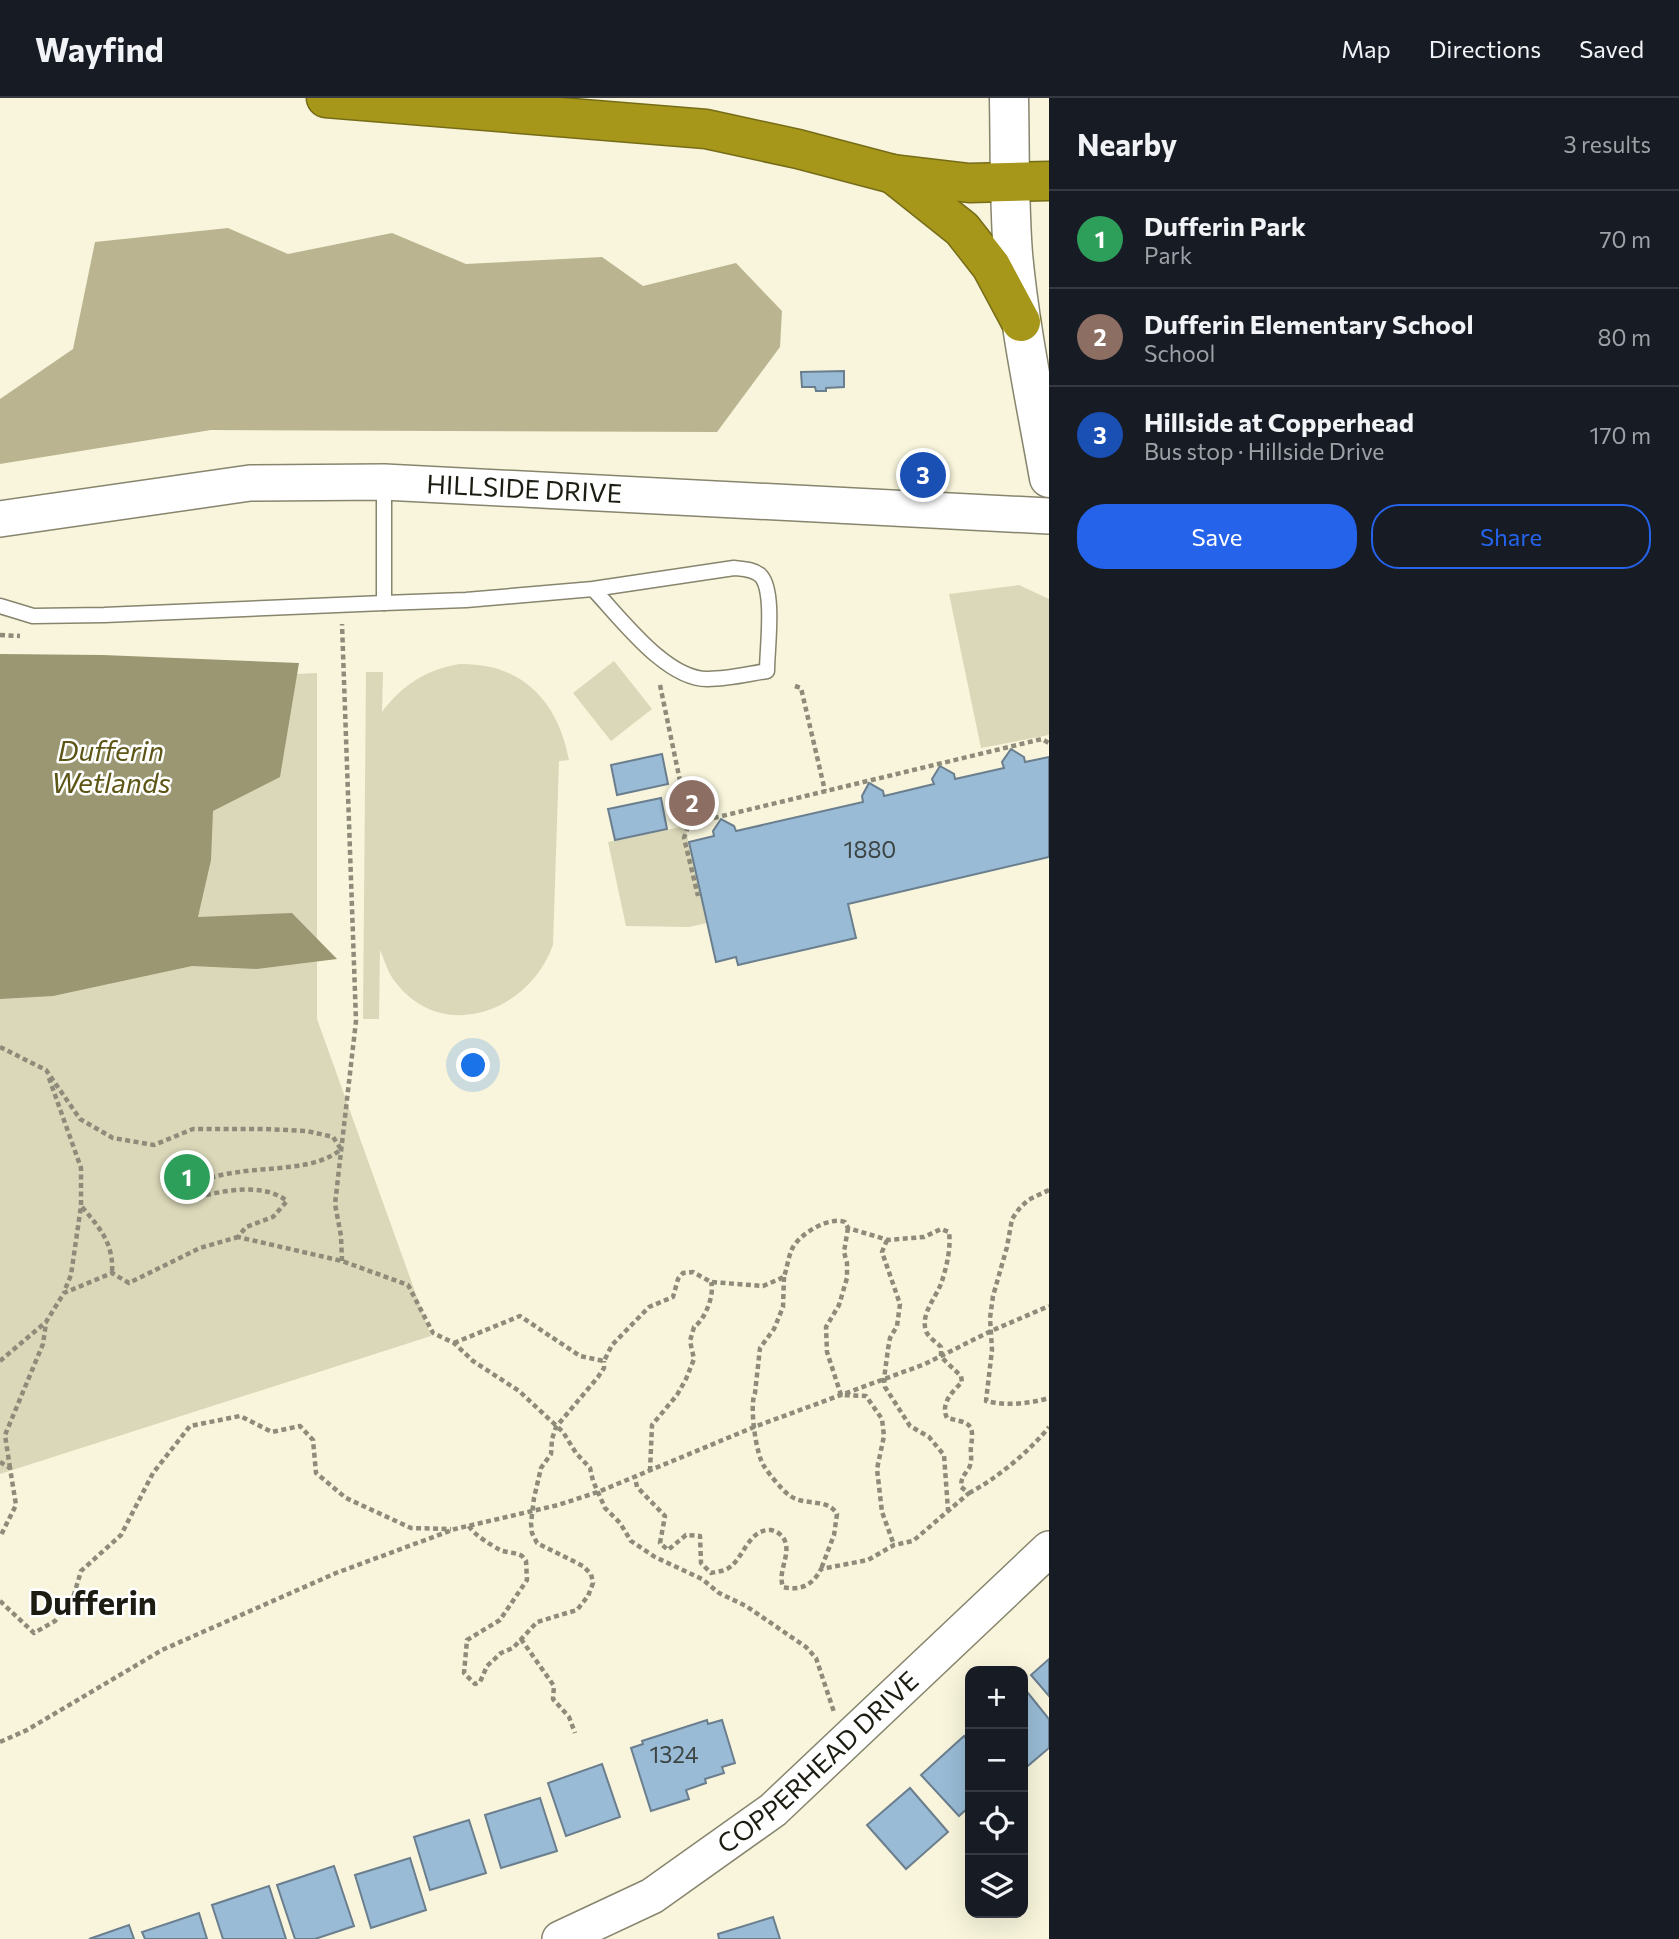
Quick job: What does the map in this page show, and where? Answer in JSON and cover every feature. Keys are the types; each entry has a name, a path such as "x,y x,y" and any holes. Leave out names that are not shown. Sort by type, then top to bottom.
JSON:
{"highway":[{"path":"326,98 706,129 893,174 969,183 1049,181"},
{"path":"893,174 962,229 991,266 1021,322"}],"main road":[{"path":"1009,98 1013,253 1021,322 1049,478"}],"street":[{"name":"HILLSIDE DRIVE","path":"0,519 250,483 384,482 1049,516"},
{"name":"COPPERHEAD DRIVE","path":"560,1939 652,1896 773,1810 1049,1549"}],"lane":[{"path":"384,482 384,603"},
{"path":"0,606 33,615 104,615 466,600 593,589 734,568 750,570 760,575 766,586 769,607 767,671 706,680 682,674 652,651 593,589"}],"path":[{"path":"342,621 356,1021 335,1204 342,1261"},
{"path":"659,681 689,824 684,838 698,896"},
{"path":"795,686 801,688 825,791"},
{"path":"689,824 1042,739 1049,743"},
{"path":"0,1047 46,1070 80,1119 113,1138 154,1145 193,1129 307,1131 333,1137 341,1149 325,1160 236,1172 201,1180 196,1197 235,1189 276,1193 287,1201 273,1217 246,1227 238,1237"},
{"path":"0,1361 46,1322 64,1293 71,1275 81,1206 81,1168 46,1070"},
{"path":"1049,1190 1028,1200 1012,1219 993,1296 992,1350 986,1401 999,1404 1033,1403 1049,1398"},
{"path":"81,1206 105,1234 111,1251 111,1273"},
{"path":"635,1477 637,1487 665,1517 660,1543 668,1550 686,1535 700,1536 701,1563 711,1573 728,1569 756,1533 769,1530 778,1532 786,1541 786,1555 781,1570 783,1587 792,1589 809,1585 816,1579 834,1535 837,1514 828,1504 798,1501 783,1489 764,1466 754,1427 752,1399 760,1348 774,1329 783,1307 784,1277 793,1247 811,1231 827,1221 836,1220 845,1222 848,1228 844,1252 847,1278 839,1305 826,1327 827,1352 841,1395"},
{"path":"848,1228 888,1240 924,1237 942,1229 949,1232 951,1245 942,1282 925,1318 927,1334 941,1347 941,1357 958,1372 961,1382 945,1402 944,1414 947,1418 971,1426 971,1463 961,1479 961,1487 969,1493"},
{"path":"111,1273 129,1283 200,1248 238,1237 342,1261 408,1285 433,1333 454,1343 473,1361 534,1403 570,1441 581,1460 590,1468 605,1508 620,1523 631,1541 655,1558 702,1579 719,1593 746,1606 806,1647 816,1658 824,1678 844,1744"},
{"path":"888,1240 882,1252 900,1304 897,1325 890,1338 884,1379 893,1403 900,1408 910,1426 929,1437 944,1455 948,1511"},
{"path":"469,1526 473,1532 502,1551 522,1556 527,1569 527,1580 500,1620 467,1640 464,1673 475,1684 480,1682 487,1666 501,1653 513,1648 537,1622 577,1610 588,1596 593,1583 591,1574 583,1566 537,1542 532,1533 534,1498 541,1468 551,1454 556,1427 604,1368 612,1345 649,1307 673,1297 678,1279 683,1273 693,1272 711,1282 763,1286 784,1277"},
{"path":"64,1293 111,1273"},
{"path":"650,1471 652,1425 677,1395 686,1379 694,1359 690,1341 694,1326 701,1323 714,1289 711,1282"},
{"path":"0,1742 27,1730 162,1650 335,1573 456,1529 598,1492 754,1427 941,1357 991,1331 1049,1306"},
{"path":"454,1343 520,1316 580,1356 604,1362"},
{"path":"0,1537 16,1505 5,1435 43,1344 46,1322"},
{"path":"841,1395 866,1396 881,1419 884,1436 877,1469 883,1512 894,1545"},
{"path":"0,1601 34,1633 55,1621 73,1598 81,1571 121,1535 153,1473 190,1426 240,1416 272,1432 300,1426 313,1440 316,1473 346,1498 411,1528 456,1529"},
{"path":"821,1569 867,1560 894,1545 913,1541 969,1493 1009,1465 1049,1427"},
{"path":"0,1462 10,1468"},
{"path":"521,1639 554,1686 553,1699 569,1717 575,1733"}],"shaded area":[{"path":"228,228 288,254 392,233 466,264 602,257 643,286 736,263 782,311 780,347 717,432 211,430 0,464 0,399 73,349 95,242"},
{"path":"1019,585 1049,599 1049,735 981,748 949,594"},
{"path":"614,661 652,709 611,741 573,693"},
{"path":"482,665 502,670 519,679 534,690 546,704 564,739 569,760 559,761 553,945 541,969 524,988 504,1003 482,1012 458,1015 434,1011 412,999 393,979 380,950 379,1019 363,1019 366,672 383,672 382,712 398,694 416,680 448,666"},
{"path":"0,673 254,676 317,673 317,1019 431,1336 0,1474"},
{"path":"685,826 707,923 689,927 626,926 608,842"}],"water":[{"name":"Dufferin Wetlands","path":"0,654 299,663 280,777 213,811 211,860 198,917 292,913 337,959 257,969 192,966 53,996 0,999"}],"building":[{"path":"844,371 844,387 816,391 815,387 802,387 801,372"},
{"path":"1011,749 1024,757 1025,762 1049,757 1049,857 848,904 856,938 738,965 736,957 716,962 689,842 714,836 713,831 721,819 734,826 736,831 863,802 862,796 869,783 883,791 884,796 934,784 932,779 940,766 954,774 955,779 1004,768 1002,762"},
{"path":"662,754 668,784 617,795 611,765"},
{"path":"661,798 667,829 615,840 608,809"},
{"path":"1049,1659 1049,1696 1031,1675"},
{"path":"1028,1693 1049,1719 1049,1748 1028,1766"},
{"path":"707,1720 708,1724 722,1720 735,1763 722,1767 724,1773 705,1779 706,1783 686,1790 689,1799 651,1811 631,1748 643,1744 642,1741"},
{"path":"964,1736 965,1811 959,1816 921,1775"},
{"path":"602,1764 620,1817 566,1836 548,1783"},
{"path":"910,1788 948,1832 906,1869 867,1825"},
{"path":"540,1798 557,1851 501,1868 485,1815"},
{"path":"469,1820 486,1873 430,1890 414,1837"},
{"path":"410,1858 426,1910 371,1928 355,1875"},
{"path":"334,1866 354,1926 315,1939 295,1939 277,1885"},
{"path":"269,1886 286,1939 223,1939 212,1905"},
{"path":"199,1913 207,1939 145,1939 142,1932"},
{"path":"773,1917 780,1939 719,1939 718,1934"},
{"path":"129,1925 134,1939 89,1939"}],"place":[{"name":"Hillside at Copperhead","path":"923,475"},
{"name":"Dufferin Elementary School","path":"692,803"},
{"name":"Dufferin Park","path":"187,1177"}],"district":[{"name":"Dufferin","path":"93,1603"}]}
